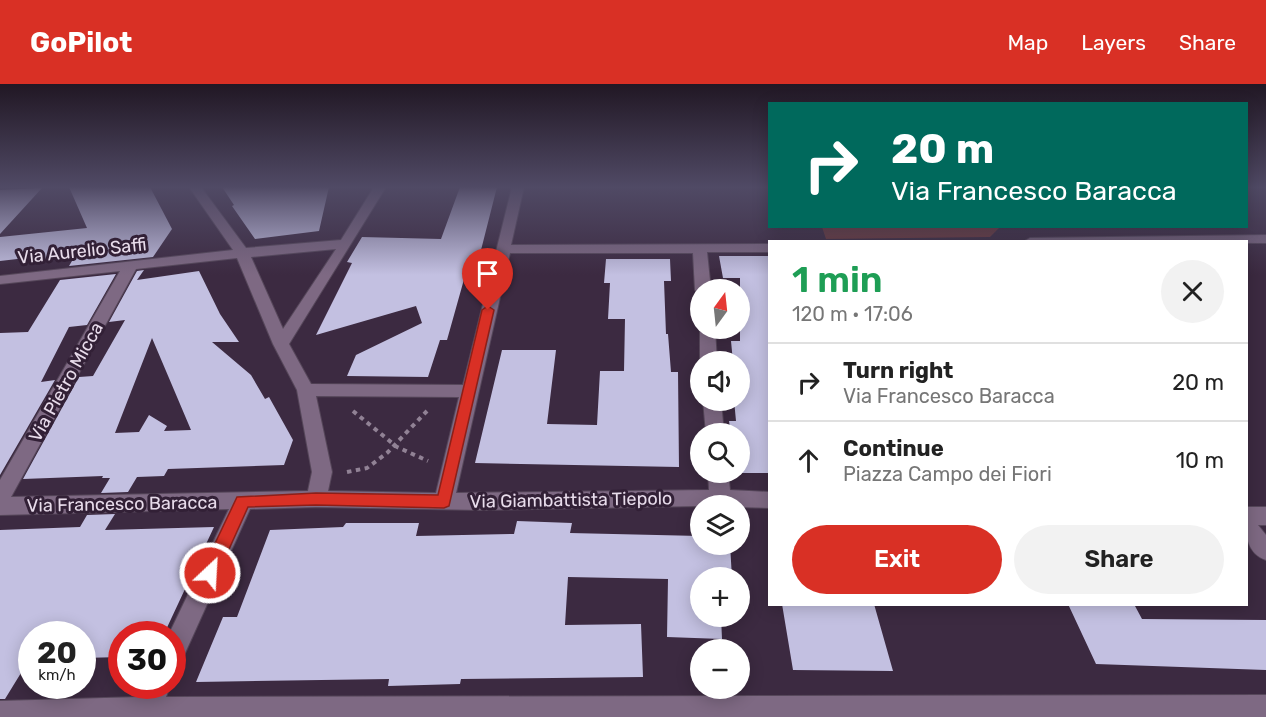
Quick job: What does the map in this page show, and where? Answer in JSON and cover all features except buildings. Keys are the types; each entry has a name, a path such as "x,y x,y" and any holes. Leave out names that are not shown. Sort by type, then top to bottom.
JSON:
{"street":[{"path":"216,217 242,253 281,344 306,390 322,472 316,499"},
{"path":"281,344 362,217"},
{"path":"444,501 510,217"},
{"path":"1152,240 1266,239"},
{"name":"Via Aurelio Saffi","path":"0,280 242,253 346,244"},
{"path":"502,249 768,248"},
{"path":"700,249 703,279"},
{"name":"Via Pietro Micca","path":"0,498 130,266"},
{"path":"306,390 468,391"},
{"name":"Via Giambattista Tiepolo","path":"316,499 444,501 690,498"},
{"name":"Via Francesco Baracca","path":"0,506 316,499"},
{"name":"Via Giambattista Tiepolo","path":"750,499 768,500"},
{"path":"186,624 243,501"},
{"path":"1248,516 1266,516"},
{"path":"1248,528 1266,551"},
{"path":"146,710 152,699"},
{"path":"0,714 146,710 1266,708"}],"path":[{"path":"344,404 394,446 411,456 425,461 453,464"},
{"path":"322,472 367,468 394,446 431,406"}],"shaded area":[{"path":"823,228 999,228 990,237 826,239"}],"route":[{"path":"210,573 243,501 316,499 444,501 488,310"}]}
